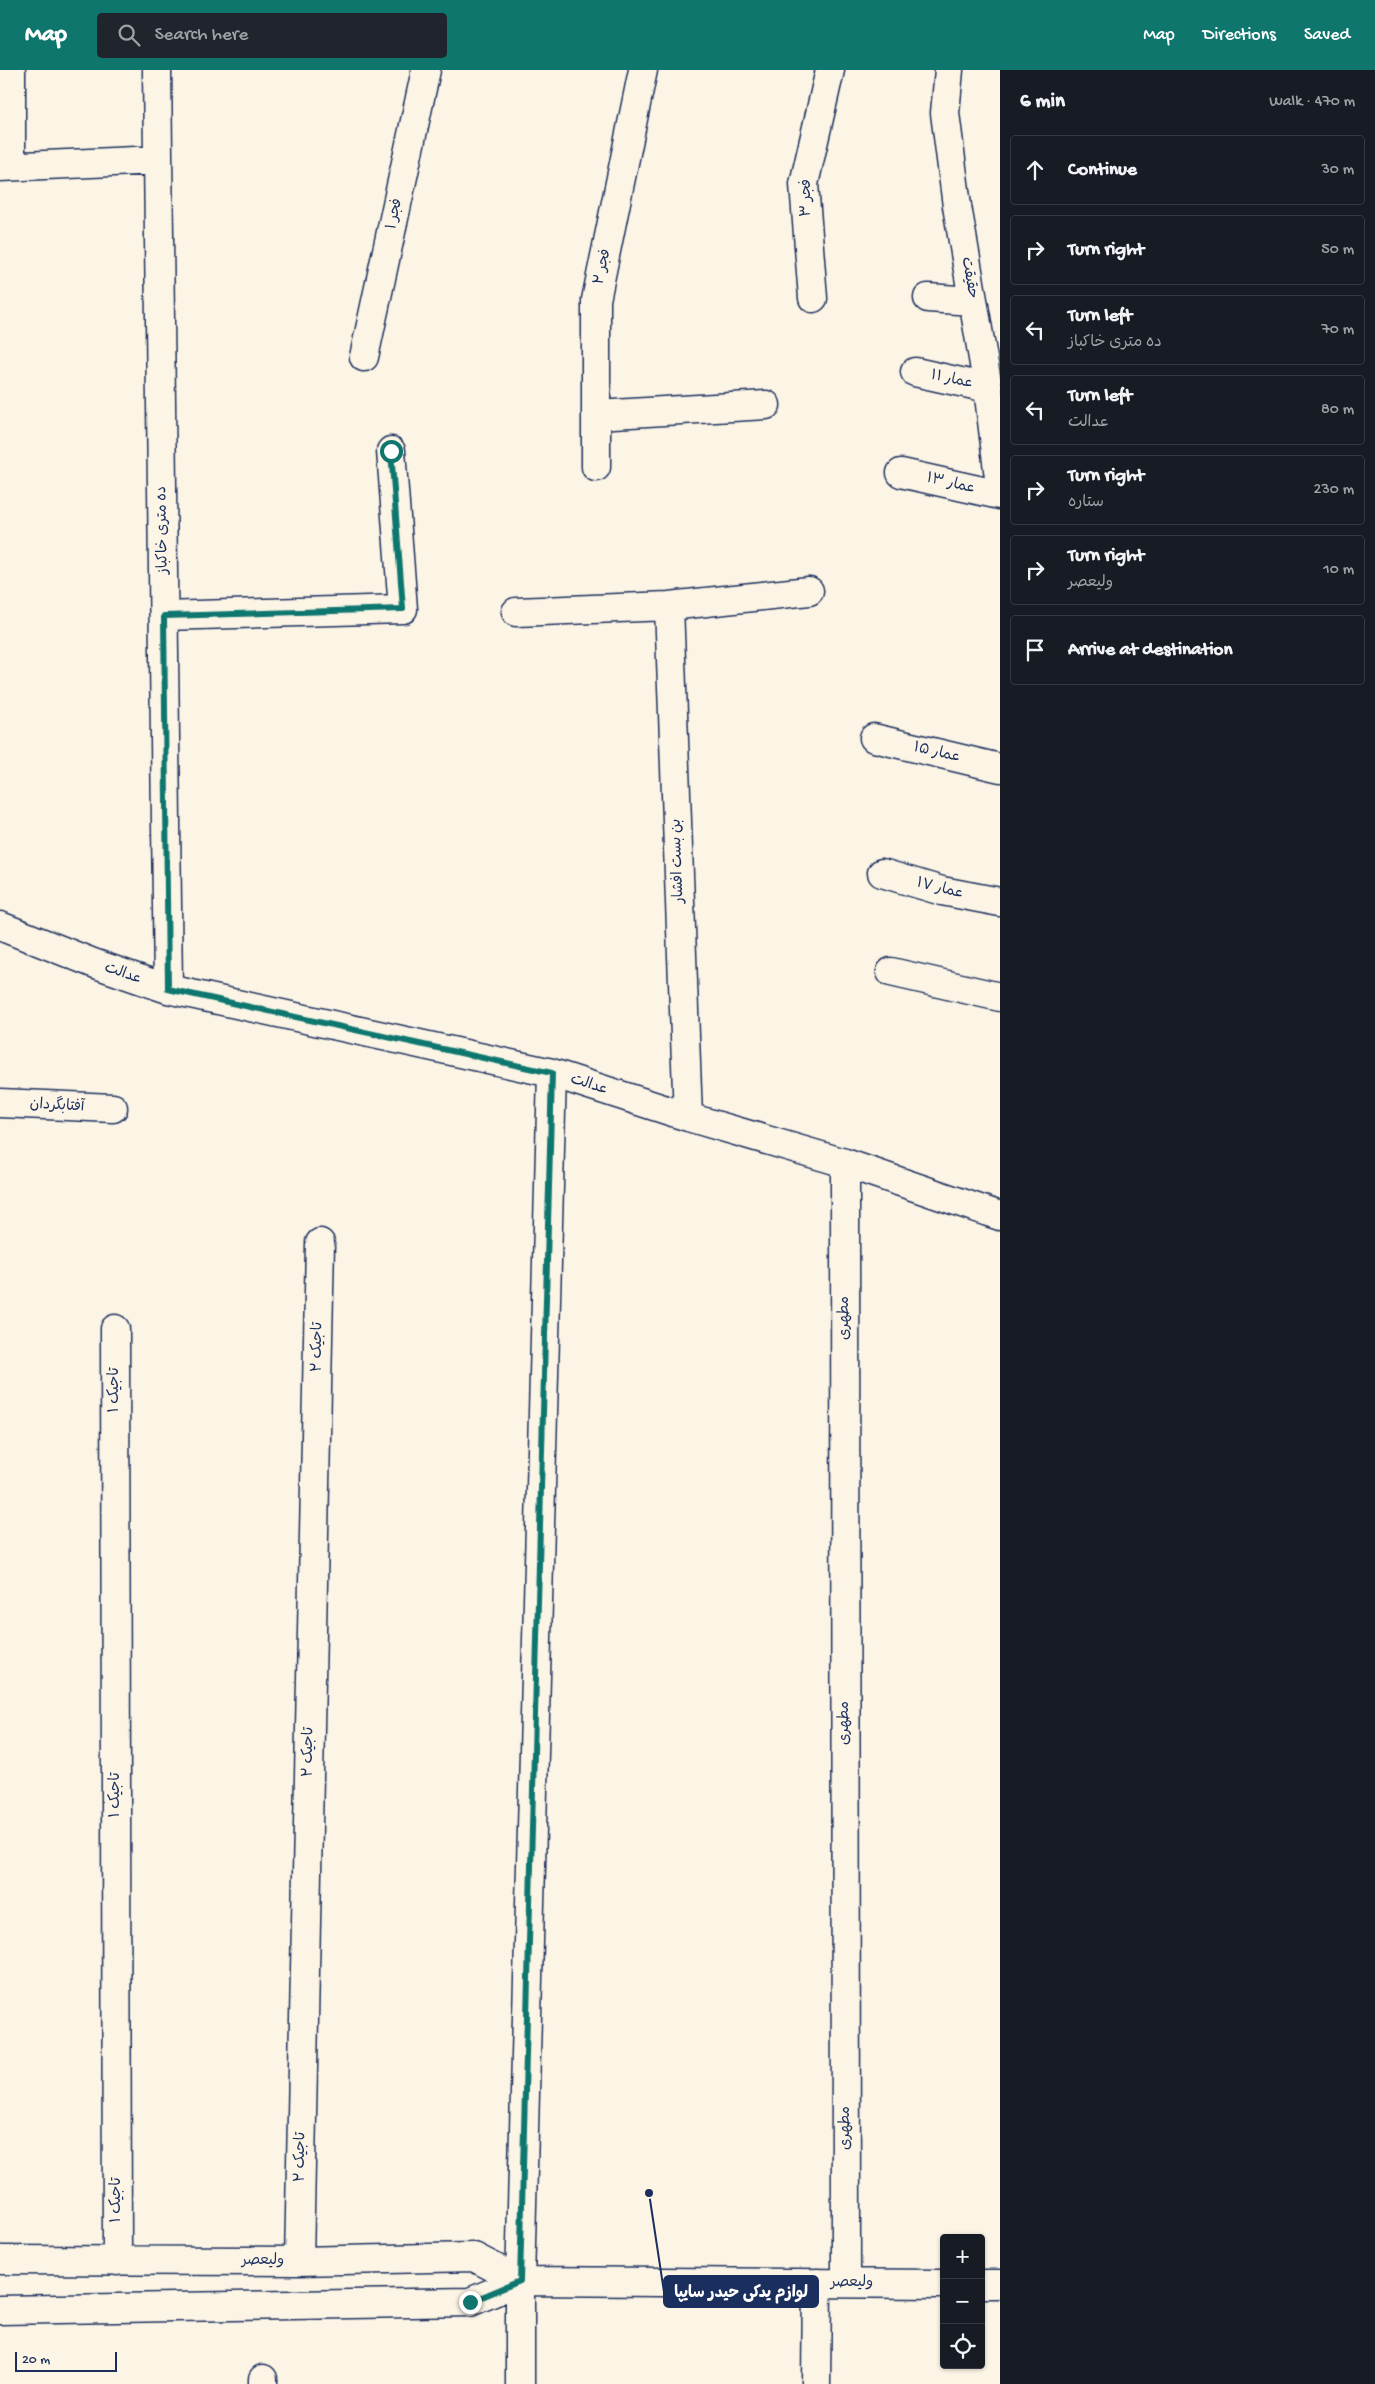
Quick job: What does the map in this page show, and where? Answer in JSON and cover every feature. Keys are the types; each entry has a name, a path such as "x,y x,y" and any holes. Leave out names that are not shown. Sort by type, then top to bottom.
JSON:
{"street":[{"path":"11,70 6,167 158,160"},
{"name":"ده متری خاکباز","path":"157,70 168,989"},
{"name":"فجر ۱","path":"364,357 426,70"},
{"name":"فجر ۲","path":"596,467 596,300 643,70"},
{"name":"فجر ۳","path":"812,298 804,184 830,70"},
{"name":"حقیقت","path":"949,70 945,113 957,206 988,388 1000,486"},
{"path":"928,298 973,301"},
{"name":"عمار ۱۱","path":"916,372 988,388"},
{"path":"596,414 766,405"},
{"path":"164,616 403,609 391,451"},
{"name":"عمار ۱۳","path":"901,473 1000,495"},
{"path":"516,612 669,606 809,590"},
{"name":"بن بست افشار","path":"669,606 688,1117"},
{"name":"عمار ۱۵","path":"874,738 1000,768"},
{"name":"عمار ۱۷","path":"882,873 942,891 1000,902"},
{"name":"عدالت","path":"0,926 93,964 168,989 552,1073 688,1117 844,1164 1000,1216"},
{"path":"890,972 1000,997"},
{"path":"520,2384 520,2281 552,1073"},
{"name":"آفتابگردان","path":"0,1103 113,1108"},
{"name":"مطهری","path":"844,1164 846,2283"},
{"name":"تاجیک ۲","path":"299,2261 320,1243"},
{"name":"تاجیک ۱","path":"114,1329 117,2260"},
{"name":"ولیعصر","path":"0,2260 299,2261 474,2257 520,2281"},
{"name":"ولیعصر","path":"0,2310 470,2302 520,2281 940,2284"},
{"path":"816,2384 817,2283"},
{"path":"985,2284 1000,2284"}],"place":[{"name":"لوازم یدکی حیدر سایپا","path":"649,2193"}],"route":[{"path":"391,451 403,609 164,616 168,989 552,1073 520,2281 470,2302"}]}
